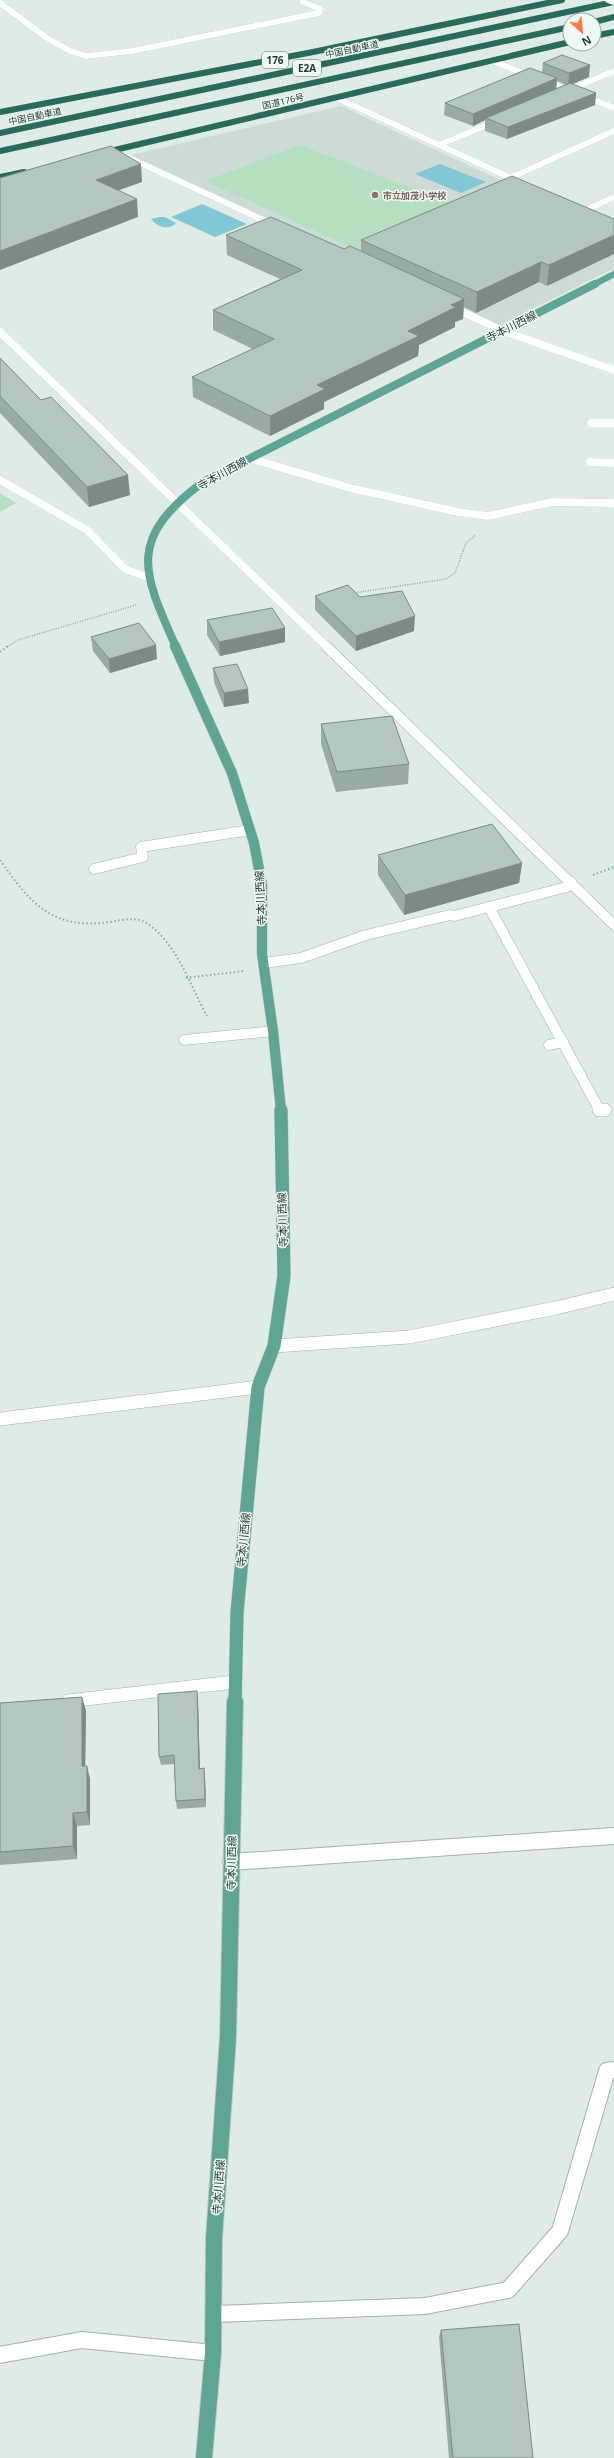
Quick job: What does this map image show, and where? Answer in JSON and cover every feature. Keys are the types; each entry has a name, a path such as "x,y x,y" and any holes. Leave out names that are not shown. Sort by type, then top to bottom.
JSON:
{"highway":[{"name":"176","path":"0,112 313,52 546,1 562,0"},
{"name":"中国自動車道","path":"0,133 614,2"},
{"path":"602,20 614,17"},
{"name":"E2A","path":"0,151 562,29"},
{"path":"602,34 614,32"},
{"name":"国道176号","path":"98,154 562,44"},
{"path":"0,178 30,170"}],"main road":[{"name":"寺本川西線","path":"204,2458 213,2353 214,2239 228,2037 234,1682 237,1612 258,1387 274,1346 284,1276 281,1198 282,1123 273,1031 264,966 262,885 250,830 232,773 155,601 147,577 147,563 154,533 161,520 176,504 203,482 614,274"}],"street":[{"path":"608,0 614,2"},
{"path":"0,3 47,38 70,51 86,56 132,51 319,13 320,9 303,2"},
{"path":"492,61 614,108"},
{"path":"555,96 614,71"},
{"path":"337,98 532,188"},
{"path":"440,145 505,118"},
{"path":"510,178 614,132"},
{"path":"113,151 286,231"},
{"path":"582,212 614,197"},
{"path":"575,208 595,218"},
{"path":"445,304 503,331 614,370"},
{"path":"0,332 176,504 571,882 614,925"},
{"path":"591,422 614,423"},
{"path":"249,458 350,488 458,512 492,515 552,502 614,503"},
{"path":"590,462 614,462"},
{"path":"0,480 87,530 125,569 147,577"},
{"path":"94,869 143,857 141,847 250,830"},
{"path":"264,966 301,958 366,935 489,907 567,887 571,882"},
{"path":"489,907 600,1111"},
{"path":"184,1040 273,1031"},
{"path":"549,1045 563,1042"},
{"path":"274,1346 409,1337 556,1308 614,1294"},
{"path":"0,1419 84,1410 199,1392 258,1387"},
{"path":"54,1702 234,1682"},
{"path":"231,1862 614,1836"},
{"path":"214,2314 425,2306 508,2290 560,2231 607,2071 614,2070"},
{"path":"0,2356 82,2340 213,2353"}],"path":[{"path":"348,594 446,579 455,574 466,543 496,519 492,515"},
{"path":"0,652 18,640 155,601"},
{"path":"0,860 37,905 52,918 65,923 82,924 96,924 126,918 137,918 149,925 159,934 186,978 192,992 215,1028 223,1036"},
{"path":"186,978 264,966"}],"shaded area":[{"name":"市立加茂小学校","path":"341,106 614,233 614,268 500,325 131,155"}],"green space":[{"path":"300,145 463,208 362,252 205,181"},
{"path":"0,493 16,503 0,512"}],"water":[{"path":"440,164 486,182 461,193 415,174"},
{"path":"202,204 247,224 215,237 171,217"},
{"path":"165,217 176,223 170,227 163,227 156,224 151,219"}],"building":[{"path":"562,55 590,65 569,73 543,63"},
{"path":"530,68 557,78 473,114 445,103"},
{"path":"570,83 596,93 508,127 486,118"},
{"path":"111,146 141,164 96,180 137,199 0,251 0,178"},
{"path":"512,176 614,219 614,235 549,265 541,262 477,292 361,240"},
{"path":"271,217 344,249 350,246 464,299 451,305 456,307 408,331 419,336 317,385 325,389 270,416 192,377 274,339 213,310 302,270 226,235"},
{"path":"0,358 41,400 51,397 128,475 87,487 0,396"},
{"path":"348,585 360,597 402,591 415,616 356,636 315,596"},
{"path":"272,608 285,628 219,642 207,620"},
{"path":"139,623 156,645 109,659 91,637"},
{"path":"237,664 248,689 224,693 213,668"},
{"path":"392,716 409,764 337,772 321,724"},
{"path":"492,824 522,863 405,895 378,855"},
{"path":"197,1691 199,1769 204,1768 205,1799 176,1801 174,1755 159,1757 158,1694"},
{"path":"82,1697 82,1766 87,1766 87,1812 73,1813 73,1846 0,1852 0,1703"},
{"path":"519,2324 533,2458 453,2458 441,2330"}],"place":[{"name":"市立加茂小学校","path":"375,195"}]}
